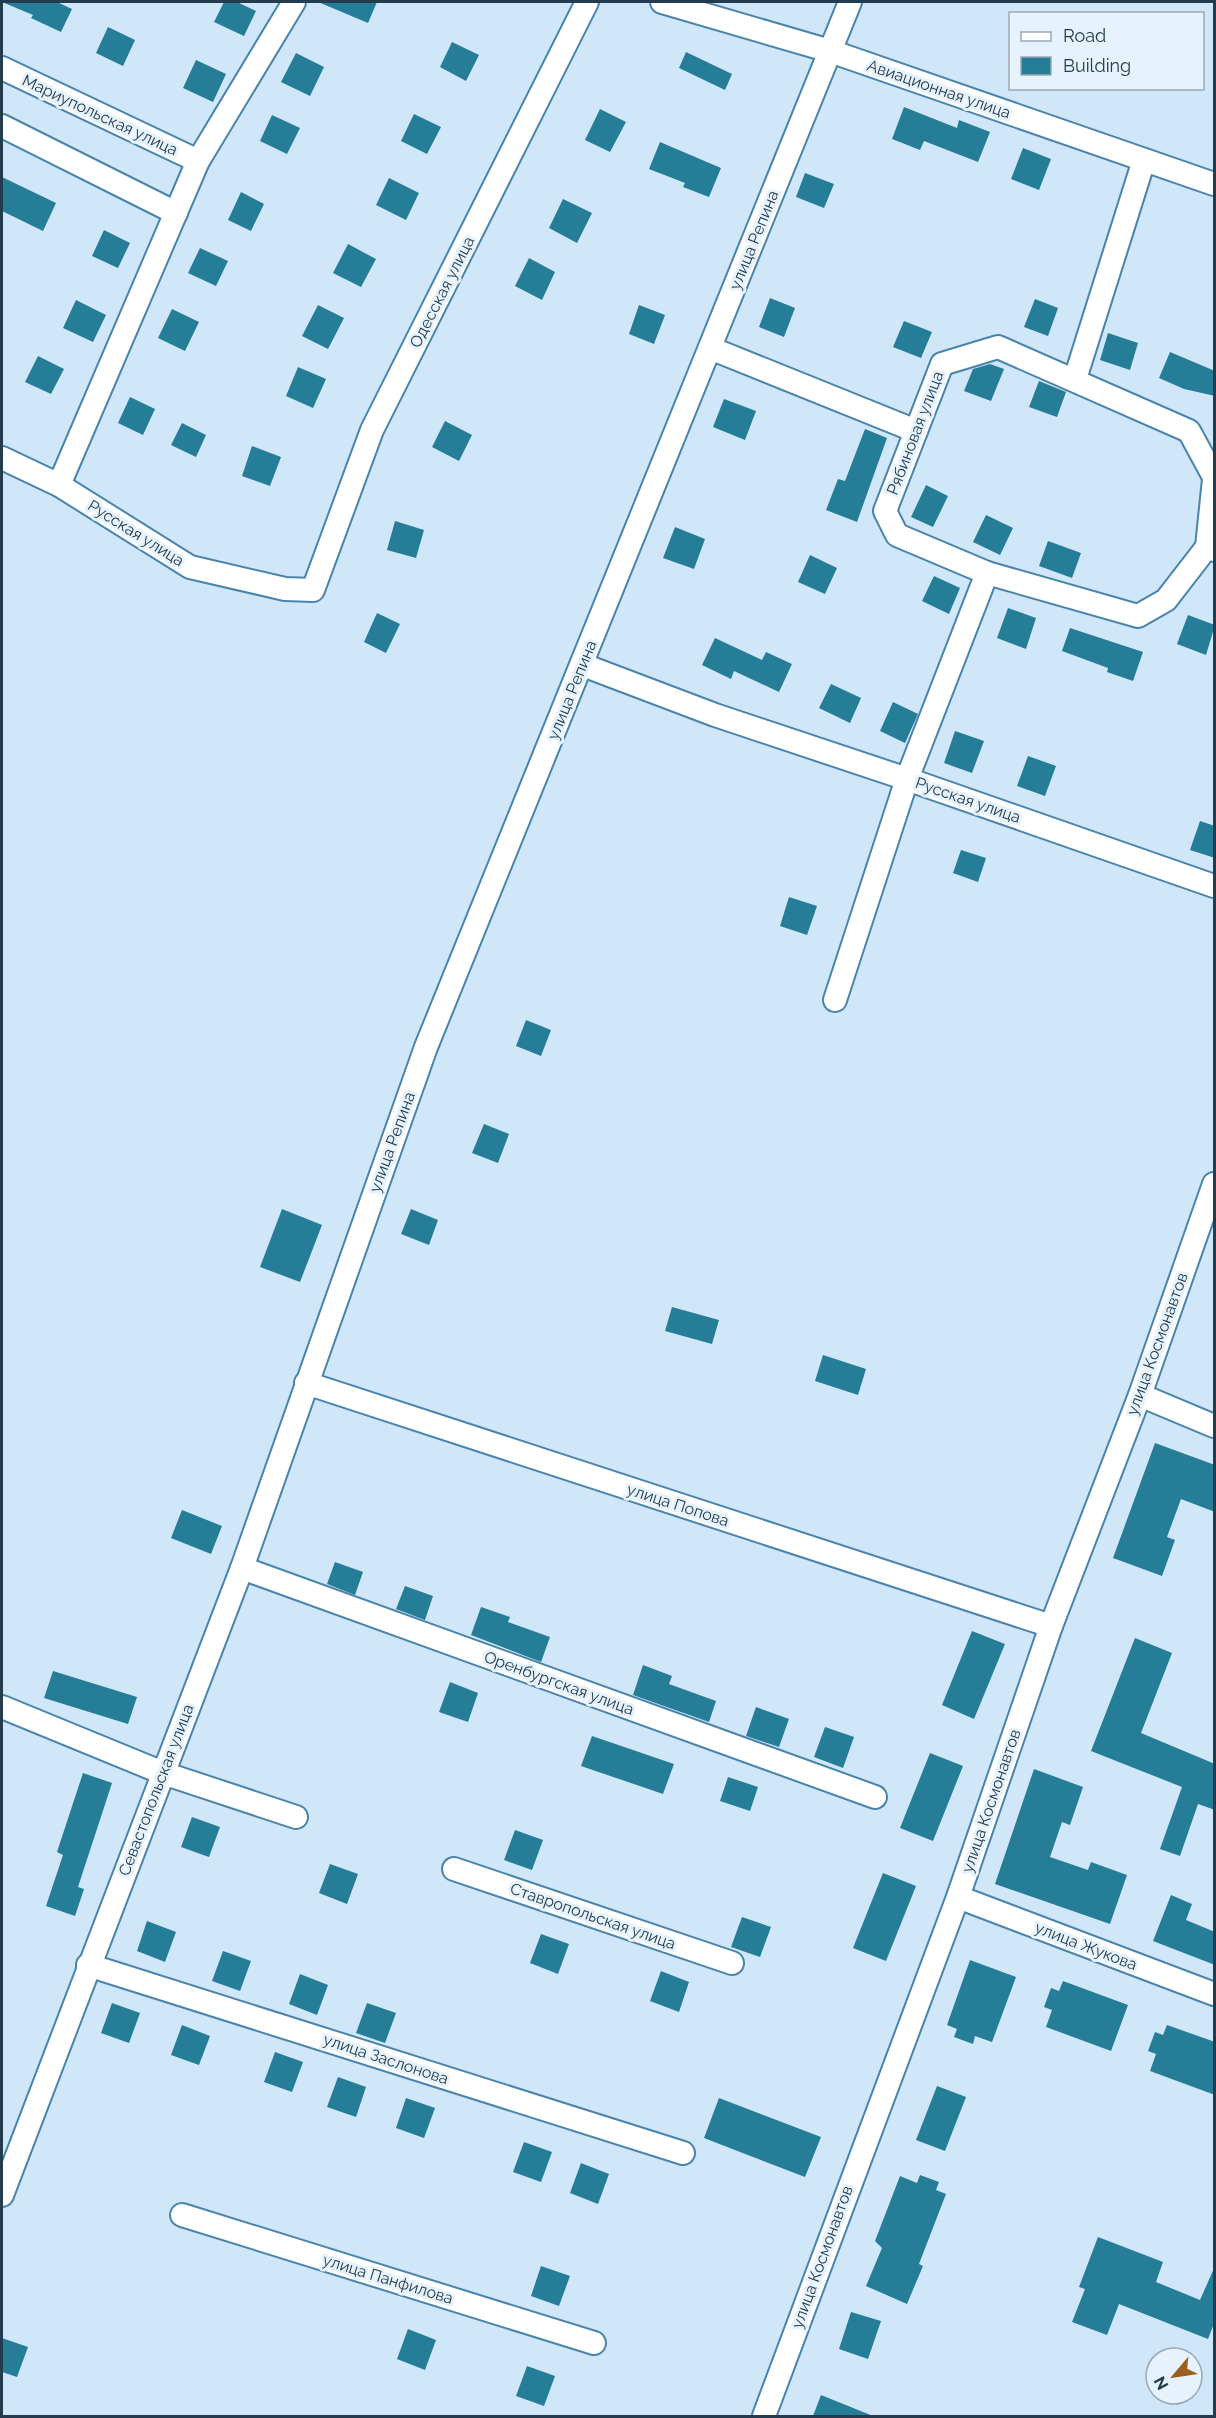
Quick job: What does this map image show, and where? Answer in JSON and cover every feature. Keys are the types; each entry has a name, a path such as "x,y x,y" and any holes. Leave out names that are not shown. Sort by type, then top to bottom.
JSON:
{"street":[{"path":"59,485 198,161 294,2"},
{"name":"Одесская улица","path":"313,590 372,430 587,2"},
{"name":"Авиационная улица","path":"662,2 830,51 1215,184"},
{"name":"улица Репина","path":"306,1383 426,1047 583,665 849,2"},
{"name":"Мариупольская улица","path":"2,69 198,161"},
{"path":"2,126 176,213"},
{"path":"1075,379 1144,160"},
{"name":"Рябиновая улица","path":"998,347 1075,379 1189,431 1215,478 1211,549 1166,600 1138,616 987,573 897,535 885,511 942,364 998,347"},
{"path":"710,348 916,431"},
{"name":"Русская улица","path":"2,458 59,485 190,567 285,589 313,590"},
{"path":"583,665 715,716 907,779 987,573"},
{"name":"Русская улица","path":"835,1000 907,779 1215,886"},
{"name":"улица Космонавтов","path":"764,2416 958,1897 1051,1626 1140,1395 1215,1184"},
{"name":"Севастопольская улица","path":"2,2195 88,1965 243,1568 306,1383"},
{"name":"улица Попова","path":"306,1383 1051,1626"},
{"path":"1140,1395 1215,1426"},
{"name":"Оренбургская улица","path":"243,1568 875,1797"},
{"path":"2,1707 163,1773 296,1817"},
{"name":"Ставропольская улица","path":"454,1869 732,1963"},
{"name":"улица Жукова","path":"958,1897 1215,1994"},
{"name":"улица Заслонова","path":"88,1965 683,2153"},
{"name":"улица Панфилова","path":"182,2215 594,2343"}],"building":[{"path":"2,2 57,2 72,9 61,32 31,18 33,15"},
{"path":"224,2 237,2 256,11 244,36 214,22"},
{"path":"318,2 377,2 368,23"},
{"path":"108,27 135,40 123,66 96,53"},
{"path":"452,42 479,55 466,81 440,67"},
{"path":"686,52 732,74 725,90 679,68"},
{"path":"296,53 324,67 310,96 281,82"},
{"path":"196,60 226,74 213,102 183,88"},
{"path":"904,107 957,128 959,120 990,132 978,162 924,141 920,150 892,139"},
{"path":"600,109 626,122 610,152 585,140"},
{"path":"414,114 441,127 427,154 401,141"},
{"path":"272,115 300,128 287,154 260,141"},
{"path":"660,142 721,168 709,197 683,187 685,183 649,169"},
{"path":"1023,148 1051,159 1039,190 1011,179"},
{"path":"805,173 834,184 824,208 796,197"},
{"path":"2,177 56,203 43,231 2,211"},
{"path":"389,178 419,193 406,220 376,205"},
{"path":"241,192 264,204 251,231 228,220"},
{"path":"563,199 592,213 577,243 549,228"},
{"path":"104,230 130,243 118,268 92,256"},
{"path":"348,244 376,259 361,287 333,273"},
{"path":"200,248 228,261 216,286 188,273"},
{"path":"529,258 555,272 542,300 515,286"},
{"path":"770,298 795,308 784,337 759,327"},
{"path":"1035,299 1058,308 1048,336 1024,327"},
{"path":"76,300 106,315 93,342 63,328"},
{"path":"318,305 344,318 328,349 302,336"},
{"path":"639,305 665,315 654,344 629,334"},
{"path":"172,309 199,322 185,351 158,338"},
{"path":"904,321 932,332 921,358 893,347"},
{"path":"1108,333 1138,343 1130,370 1100,360"},
{"path":"1170,352 1215,371 1215,396 1184,389 1159,378"},
{"path":"38,356 64,369 51,394 25,382"},
{"path":"990,364 1004,369 991,401 964,391 973,369"},
{"path":"298,367 326,379 313,408 286,396"},
{"path":"1039,381 1066,392 1057,417 1029,407"},
{"path":"130,397 155,409 143,435 118,423"},
{"path":"724,399 756,411 745,440 713,427"},
{"path":"445,421 472,435 459,461 432,447"},
{"path":"182,423 206,435 196,457 171,445"},
{"path":"865,429 887,438 857,522 826,510 838,479 845,481"},
{"path":"252,446 281,457 270,486 242,476"},
{"path":"926,485 948,496 933,527 911,517"},
{"path":"986,515 1013,528 1000,555 973,542"},
{"path":"395,521 424,530 416,558 387,550"},
{"path":"675,527 705,539 694,569 663,558"},
{"path":"1048,541 1081,553 1072,578 1039,566"},
{"path":"810,555 837,568 825,594 798,582"},
{"path":"934,576 960,588 949,614 922,601"},
{"path":"1008,608 1036,618 1026,649 997,638"},
{"path":"377,613 400,624 386,653 364,642"},
{"path":"1188,615 1215,625 1206,655 1177,644"},
{"path":"1070,628 1143,652 1133,681 1107,672 1108,668 1062,651"},
{"path":"715,638 762,660 766,652 792,664 779,692 734,671 731,679 702,665"},
{"path":"831,684 861,698 850,723 819,708"},
{"path":"893,702 918,714 905,743 880,731"},
{"path":"955,731 984,741 972,773 944,763"},
{"path":"1028,756 1056,766 1045,796 1017,786"},
{"path":"1200,821 1215,826 1215,858 1190,850"},
{"path":"961,850 986,858 978,882 953,873"},
{"path":"789,897 817,906 807,935 780,926"},
{"path":"526,1020 551,1030 541,1056 516,1046"},
{"path":"484,1124 509,1134 498,1163 472,1153"},
{"path":"282,1209 322,1225 300,1282 260,1267"},
{"path":"411,1209 438,1220 429,1245 401,1234"},
{"path":"672,1307 719,1320 712,1344 665,1331"},
{"path":"823,1355 866,1369 858,1395 815,1381"},
{"path":"1155,1443 1215,1465 1215,1512 1181,1499 1167,1537 1175,1540 1162,1576 1113,1558"},
{"path":"182,1510 222,1526 211,1554 171,1538"},
{"path":"335,1562 363,1572 355,1595 327,1584"},
{"path":"405,1586 433,1596 425,1620 396,1609"},
{"path":"481,1607 510,1617 508,1622 550,1637 541,1662 471,1635"},
{"path":"972,1631 1005,1644 974,1719 942,1705"},
{"path":"1135,1638 1172,1653 1141,1733 1215,1764 1215,1810 1198,1804 1180,1856 1160,1849 1182,1787 1091,1751"},
{"path":"643,1665 672,1676 669,1684 716,1701 709,1722 633,1695"},
{"path":"53,1671 137,1697 128,1724 44,1698"},
{"path":"450,1682 478,1693 468,1722 439,1712"},
{"path":"756,1707 789,1719 779,1747 746,1736"},
{"path":"825,1727 854,1737 843,1768 814,1757"},
{"path":"592,1736 674,1764 663,1794 581,1766"},
{"path":"930,1753 963,1766 933,1841 900,1828"},
{"path":"1034,1769 1083,1787 1070,1825 1062,1822 1050,1857 1088,1870 1091,1862 1127,1875 1110,1924 995,1884"},
{"path":"83,1773 112,1783 78,1887 84,1889 75,1916 46,1906 63,1855 57,1852"},
{"path":"728,1777 758,1787 750,1811 720,1801"},
{"path":"192,1817 220,1827 209,1857 181,1847"},
{"path":"515,1830 543,1840 532,1870 504,1860"},
{"path":"330,1864 358,1874 347,1904 319,1893"},
{"path":"883,1873 916,1886 886,1961 853,1948"},
{"path":"1171,1895 1192,1904 1186,1920 1215,1932 1215,1965 1153,1941"},
{"path":"742,1917 771,1927 760,1957 731,1947"},
{"path":"147,1921 176,1932 165,1962 137,1951"},
{"path":"541,1934 569,1944 558,1974 530,1963"},
{"path":"223,1951 251,1961 240,1991 212,1981"},
{"path":"970,1960 1016,1977 992,2042 975,2036 973,2044 954,2037 957,2029 947,2025"},
{"path":"661,1971 689,1982 679,2012 650,2001"},
{"path":"300,1974 328,1985 317,2015 289,2004"},
{"path":"1063,1981 1128,2005 1111,2051 1046,2027 1052,2010 1044,2007 1051,1988 1059,1991"},
{"path":"112,2003 140,2013 129,2043 101,2033"},
{"path":"367,2003 396,2013 385,2043 356,2033"},
{"path":"182,2025 210,2036 199,2065 171,2055"},
{"path":"1167,2025 1215,2042 1215,2095 1150,2071 1156,2054 1148,2051 1155,2032 1163,2035"},
{"path":"275,2052 303,2062 292,2092 264,2082"},
{"path":"338,2077 366,2087 356,2117 327,2107"},
{"path":"937,2086 966,2097 945,2151 916,2140"},
{"path":"406,2098 435,2108 424,2138 396,2128"},
{"path":"719,2098 821,2137 805,2177 704,2138"},
{"path":"524,2142 552,2152 541,2182 513,2172"},
{"path":"581,2163 609,2174 598,2204 570,2193"},
{"path":"920,2175 939,2182 936,2190 946,2194 919,2264 923,2266 907,2304 866,2286 882,2248 875,2241 900,2176 917,2183"},
{"path":"1098,2237 1163,2262 1156,2282 1200,2300 1215,2266 1215,2321 1208,2339 1119,2304 1107,2335 1072,2322 1085,2289 1079,2287"},
{"path":"541,2266 570,2276 559,2306 531,2296"},
{"path":"851,2312 881,2321 868,2359 839,2349"},
{"path":"408,2329 436,2340 425,2370 397,2359"},
{"path":"2,2338 28,2347 17,2377 2,2372"},
{"path":"527,2366 555,2376 544,2406 516,2396"},
{"path":"821,2395 873,2416 813,2416"}]}
